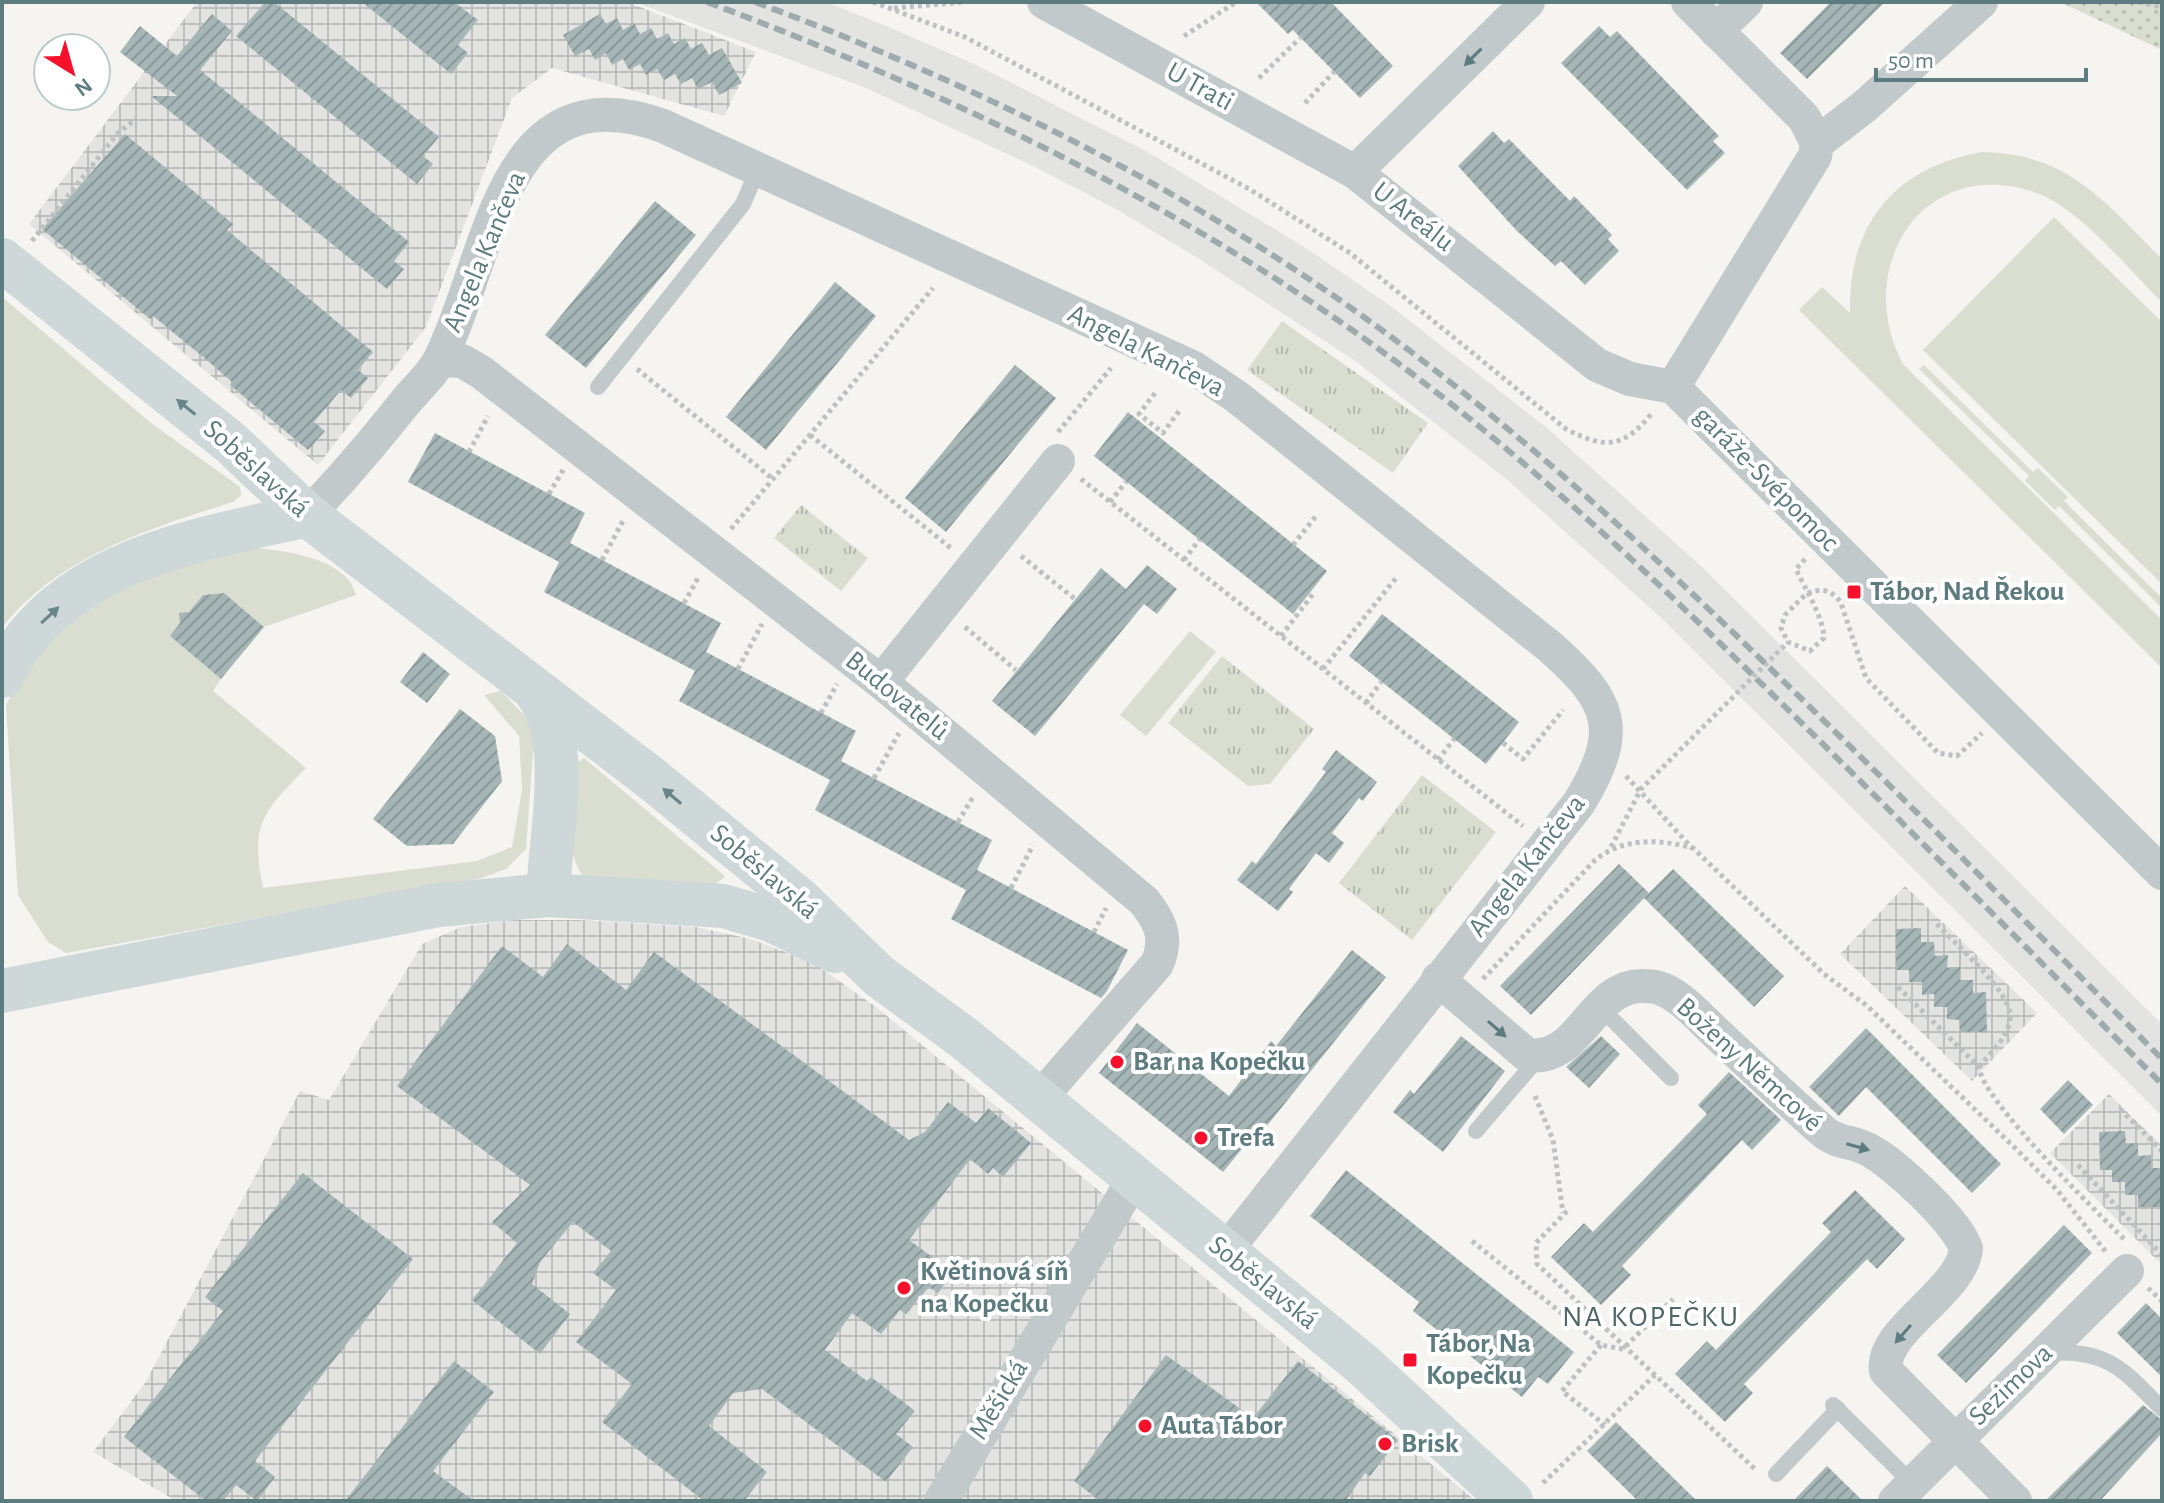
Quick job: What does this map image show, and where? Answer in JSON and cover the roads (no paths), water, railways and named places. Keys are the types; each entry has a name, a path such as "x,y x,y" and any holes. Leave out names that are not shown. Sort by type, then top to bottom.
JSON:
{"main road":[{"name":"Soběslavská","path":"16,251 307,515 529,685 800,900 879,976 1039,1099 1362,1364 1527,1492"},
{"path":"2,676 26,639 57,607 129,562 185,543 307,515"},
{"path":"529,685 550,716 556,737 548,895"},
{"path":"2,991 410,910 548,895 697,902 750,913 794,930 879,976"}],"street":[{"name":"U Trati","path":"1044,2 1355,172"},
{"name":"U Areálu","path":"1528,2 1355,172 1597,365 1630,379 1673,387"},
{"path":"1688,2 1804,118 1817,143 1865,106 1981,2"},
{"path":"1716,31 1746,2"},
{"name":"Angela Kančeva","path":"307,515 336,486 440,360 509,183 533,145 555,128 580,115 624,113 663,126 1194,368 1237,397 1568,662 1590,689 1603,714 1607,739 1601,766 1579,803 1225,1252"},
{"name":"garáže-Svépomoc","path":"1817,143 1815,156 1673,387 2162,873"},
{"name":"Budovatelů","path":"440,360 462,361 481,372 707,561 881,682 1144,901 1162,929 1164,947 1157,964 1039,1099"},
{"path":"881,682 1058,461"},
{"path":"1438,979 1527,1055 1534,1070"},
{"name":"Boženy Němcové","path":"1534,1070 1566,1045 1619,992 1637,986 1658,987 1828,1136 1878,1156 1958,1233 1966,1249 1965,1260 1888,1351 1885,1367 1892,1380 2015,1501"},
{"name":"Měšická","path":"941,1501 1135,1177"},
{"name":"Sezimova","path":"1904,1492 2045,1353 2124,1259"}],"lane":[{"path":"598,387 743,204 758,169"},
{"path":"1601,1008 1671,1078"},
{"path":"1476,1131 1534,1070"},
{"path":"2045,1353 2072,1351 2104,1358 2123,1370 2162,1409"},
{"path":"1776,1474 1835,1407 1904,1492"}],"railway":[{"path":"707,2 966,110 1132,193 1292,289 1423,382 1577,510 1675,600 1870,790 2162,1084"},
{"path":"755,2 919,68 1078,144 1232,230 1307,277 1379,328 1534,451 1681,583 1873,769 2162,1059"}],"place":[{"name":"Tábor, Nad Řekou","path":"1854,592"},
{"name":"Bar na Kopečku","path":"1117,1062"},
{"name":"Trefa","path":"1201,1138"},
{"name":"Květinová síň na Kopečku","path":"904,1288"},
{"name":"Tábor, Na Kopečku","path":"1410,1360"},
{"name":"Auta Tábor","path":"1145,1426"},
{"name":"Brisk","path":"1385,1444"}],"district":[{"name":"NA KOPEČKU","path":"1651,1317"}]}
